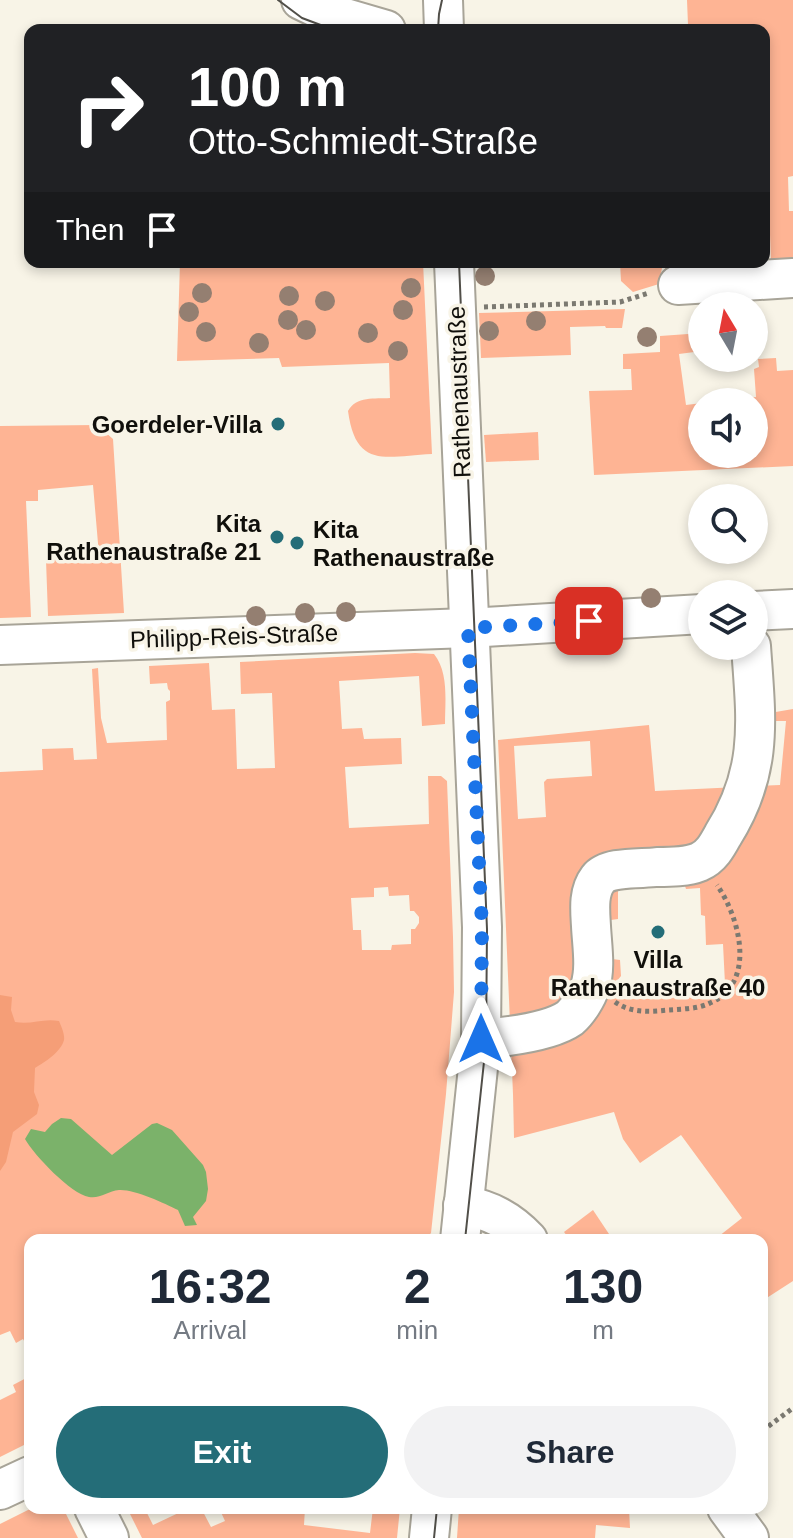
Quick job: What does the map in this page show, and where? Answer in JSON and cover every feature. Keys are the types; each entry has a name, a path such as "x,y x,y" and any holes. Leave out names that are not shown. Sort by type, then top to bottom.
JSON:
{"street":[{"path":"301,0 328,13 366,24"},
{"path":"443,0 444,24"},
{"name":"Rathenaustraße","path":"454,268 482,927 481,1039 461,1223"},
{"path":"678,285 793,278"},
{"path":"768,610 793,609"},
{"name":"Philipp-Reis-Straße","path":"0,645 468,628 688,615"},
{"path":"481,1039 521,1034 550,1026 570,1017 582,1003 590,987 593,969 589,904 600,876 611,871 692,864 711,854 730,825 748,784 755,753 752,660"},
{"path":"461,1223 479,1208 494,1213 522,1234"},
{"path":"0,1490 24,1479"},
{"path":"97,1514 109,1538"},
{"path":"429,1538 431,1514"},
{"path":"731,1514 749,1538"}],"path":[{"path":"456,310 620,302 678,285"},
{"path":"593,969 610,999 624,1008 640,1011 689,1009 710,1004 725,995 736,981 740,964 735,921 724,895 712,878 692,864"},
{"path":"768,1427 793,1408"}],"shaded area":[{"path":"687,0 793,0 793,176 788,177 789,211 793,211 793,262 771,263 770,24 688,24"},
{"path":"180,268 423,268 432,454 387,457 366,451 358,443 348,411 361,401 390,398 389,363 282,367 279,358 177,361"},
{"path":"620,268 662,268 659,284 633,292 621,281"},
{"path":"625,309 622,328 570,327 571,355 481,358 479,313"},
{"path":"688,334 688,353 679,354 688,405 688,468 749,468 594,475 589,391 632,390 631,369 623,369 623,354 660,352 660,336"},
{"path":"768,358 776,358 777,371 793,370 793,466 768,467 768,388 755,388 754,372 768,372"},
{"path":"97,425 113,439 124,613 48,616 46,560 99,555 93,485 38,490 38,501 26,501 31,617 0,618 0,426"},
{"path":"538,432 539,460 486,462 484,435"},
{"path":"415,653 434,654 442,670 445,724 422,726 419,676 339,681 342,729 362,728 364,739 401,738 402,764 345,767 349,828 429,824 428,776 441,776 447,781 454,992 431,1233 24,1234 24,1341 16,1343 10,1331 0,1335 0,772 43,770 42,749 73,748 74,760 97,759 92,669 98,668 101,718 107,743 167,740 166,702 170,700 170,691 167,683 150,684 149,666 209,663 212,710 235,709 237,769 275,768 272,693 241,694 240,662","holes":["388,887 389,896 409,895 410,911 419,917 419,923 411,929 411,944 392,945 391,950 362,950 361,930 353,930 351,898 374,897 374,888"]},
{"path":"793,709 793,1281 768,1297 768,1234 722,1234 742,1218 681,1135 640,1163 623,1139 614,1112 514,1138 498,740 649,725 655,791 780,785 786,721 763,721 764,714","holes":["590,741 592,776 547,779 544,782 546,817 518,819 514,746","661,880 662,887 700,888 706,945 723,944 725,984 708,985 708,996 631,996 616,982 621,976 620,960 612,959 611,920 618,919 618,890 638,888 638,881"]},
{"path":"0,995 12,997 11,1010 15,1022 59,1021 64,1038 56,1053 35,1068 37,1114 13,1132 6,1162 0,1171"},
{"path":"61,1118 71,1119 112,1155 152,1124 172,1130 206,1172 206,1201 193,1217 197,1225 185,1226 178,1210 141,1194 119,1190 89,1197 63,1182 25,1139 31,1129 45,1132"},
{"path":"593,1210 609,1234 566,1234 564,1232"},
{"path":"24,1379 24,1445 0,1457 0,1400 16,1392 13,1385"},
{"path":"24,1512 66,1514 78,1538 0,1538 0,1524"},
{"path":"130,1514 148,1514 153,1525 176,1514 204,1514 211,1527 225,1521 222,1514 305,1514 304,1525 370,1533 372,1514 399,1514 397,1538 142,1538"},
{"path":"459,1514 629,1514 630,1528 596,1525 595,1538 457,1538"}],"tram line":[{"path":"278,0 302,18 318,24"},
{"path":"438,24 442,0"},
{"path":"459,268 487,929 486,1043 466,1234"},
{"path":"434,1538 436,1514"}],"place":[{"name":"Goerdeler-Villa","path":"278,424"},
{"name":"Kita Rathenaustraße 21","path":"277,537"},
{"name":"Kita Rathenaustraße","path":"297,543"},
{"name":"Villa Rathenaustraße 40","path":"658,932"}],"route":[{"path":"481,1039 482,927 468,628 589,621"}]}
